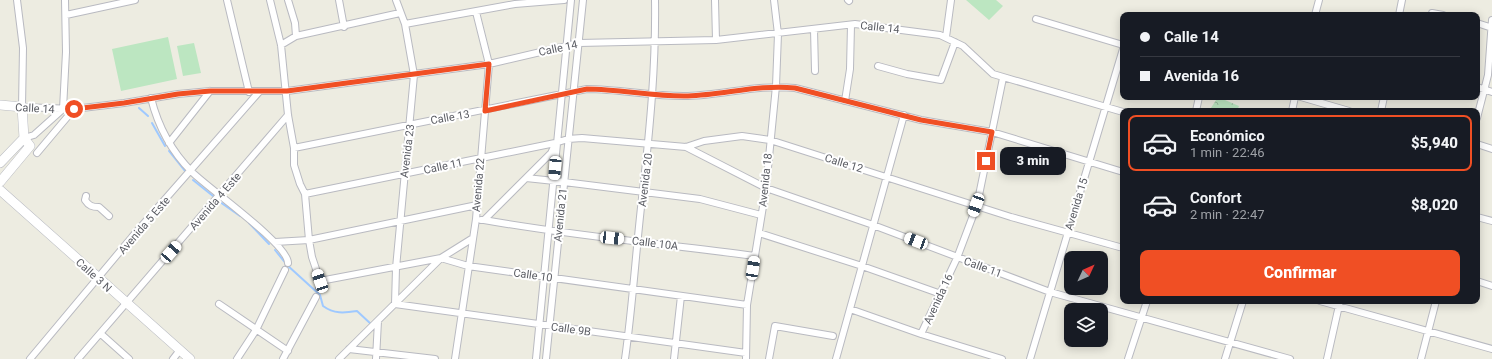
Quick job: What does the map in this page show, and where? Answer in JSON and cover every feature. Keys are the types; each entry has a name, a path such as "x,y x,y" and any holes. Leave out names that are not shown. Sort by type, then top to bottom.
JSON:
{"street":[{"path":"17,0 23,48 22,107 24,138 30,146"},
{"path":"0,163 24,138 34,135 63,109 66,15 65,0"},
{"path":"66,15 135,0"},
{"path":"227,0 249,92"},
{"path":"270,0 281,45 287,91 288,115 294,148 294,166 305,194 309,240 312,257 320,281 319,287"},
{"path":"288,0 295,23 296,36"},
{"path":"339,0 344,27"},
{"name":"Avenida 23","path":"395,304 396,268 414,75 405,24 396,0"},
{"path":"405,24 476,12 515,2 564,0"},
{"name":"Avenida 21","path":"536,359 571,0"},
{"name":"Avenida 21","path":"546,359 583,0"},
{"name":"Avenida 20","path":"625,359 634,289 642,191 649,143 656,43 655,0"},
{"path":"715,0 716,40"},
{"name":"Avenida 18","path":"746,356 747,305 766,188 776,86 778,34 774,0"},
{"path":"946,38 951,0"},
{"path":"1316,12 1319,0"},
{"path":"1400,12 1402,0"},
{"path":"281,45 296,36 344,27 400,12"},
{"name":"Avenida 22","path":"455,359 460,313 476,219 489,64 476,12"},
{"path":"1036,19 1120,44"},
{"path":"1492,20 1488,75 1480,89 1492,92"},
{"path":"1480,24 1492,28"},
{"path":"845,101 850,69 851,25"},
{"name":"Calle 14","path":"0,106 74,109 210,91 287,91 489,64 579,43 656,43 716,40 851,25 896,28 940,35 963,46 993,74 1120,111"},
{"path":"814,29 815,71"},
{"path":"878,66 907,74 941,80 955,42"},
{"name":"Avenida 15","path":"1030,359 1120,59"},
{"name":"Avenida 16","path":"921,334 958,258 976,205 1003,78"},
{"name":"Calle 13","path":"294,148 410,124 485,111 587,89 601,89 653,95 689,96 776,86 795,88 904,116 992,132 1120,171"},
{"path":"169,143 210,91"},
{"name":"Avenida 5 Este","path":"30,359 132,237 259,92"},
{"path":"151,98 155,117 169,143 191,171 275,242 288,258 288,263"},
{"path":"1311,100 1339,108"},
{"path":"37,153 74,109"},
{"name":"Avenida 4 Este","path":"78,359 220,196 288,115"},
{"path":"836,359 904,116"},
{"path":"0,182 30,146 34,135"},
{"name":"Calle 12","path":"556,142 582,138 686,147 704,141 742,136 770,140 887,176 1011,217 1120,247"},
{"path":"484,220 551,153 556,142"},
{"name":"Calle 11","path":"305,194 404,175 556,142"},
{"path":"1480,145 1492,149"},
{"name":"Calle 11","path":"686,147 766,188 874,225 1050,292 1142,316 1290,359"},
{"path":"526,178 700,199 761,215"},
{"name":"Calle 3 N","path":"0,190 98,279 190,359"},
{"path":"86,196 85,200 88,204 93,207 99,207 109,216"},
{"path":"275,242 309,240 477,205"},
{"path":"1480,218 1492,221"},
{"name":"Calle 10A","path":"476,219 549,232 638,241 755,256"},
{"path":"759,233 862,266 941,294"},
{"path":"339,359 441,258 473,238"},
{"name":"Calle 10","path":"320,281 396,268 441,258 468,266 747,305"},
{"path":"237,359 256,330 285,270"},
{"path":"1480,282 1492,286"},
{"path":"674,359 681,296"},
{"path":"283,359 316,297"},
{"path":"219,304 288,352"},
{"name":"Calle 9B","path":"395,304 676,343 746,356"},
{"path":"1128,359 1147,304"},
{"path":"1225,359 1242,304"},
{"path":"1327,359 1340,304"},
{"path":"1343,304 1492,349"},
{"path":"1421,359 1435,304"},
{"path":"850,309 921,334 1002,359"},
{"path":"376,356 378,321"},
{"path":"769,359 775,326 833,336"},
{"path":"101,334 129,359"},
{"path":"349,349 376,356 435,359"},
{"path":"173,359 180,350"}],"green space":[{"path":"966,0 996,0 1003,6 989,20"},
{"path":"168,37 177,79 121,91 112,49"},
{"path":"194,43 201,73 183,76 177,46"},
{"path":"1216,100 1225,100 1239,106 1238,108 1211,108"}],"waterway":[{"path":"139,108 148,116"},
{"path":"152,123 165,146"},
{"path":"169,151 185,171"},
{"path":"193,180 213,196"},
{"path":"220,202 240,216"},
{"path":"249,223 269,244"},
{"path":"275,250 287,265 320,295 323,306 327,309 339,312 357,311 372,325"}],"route":[{"path":"74,109 112,105 178,94 210,91 287,91 489,64 485,111 587,89 601,89 653,95 689,96 776,86 795,88 921,120 992,132 986,161"}]}
